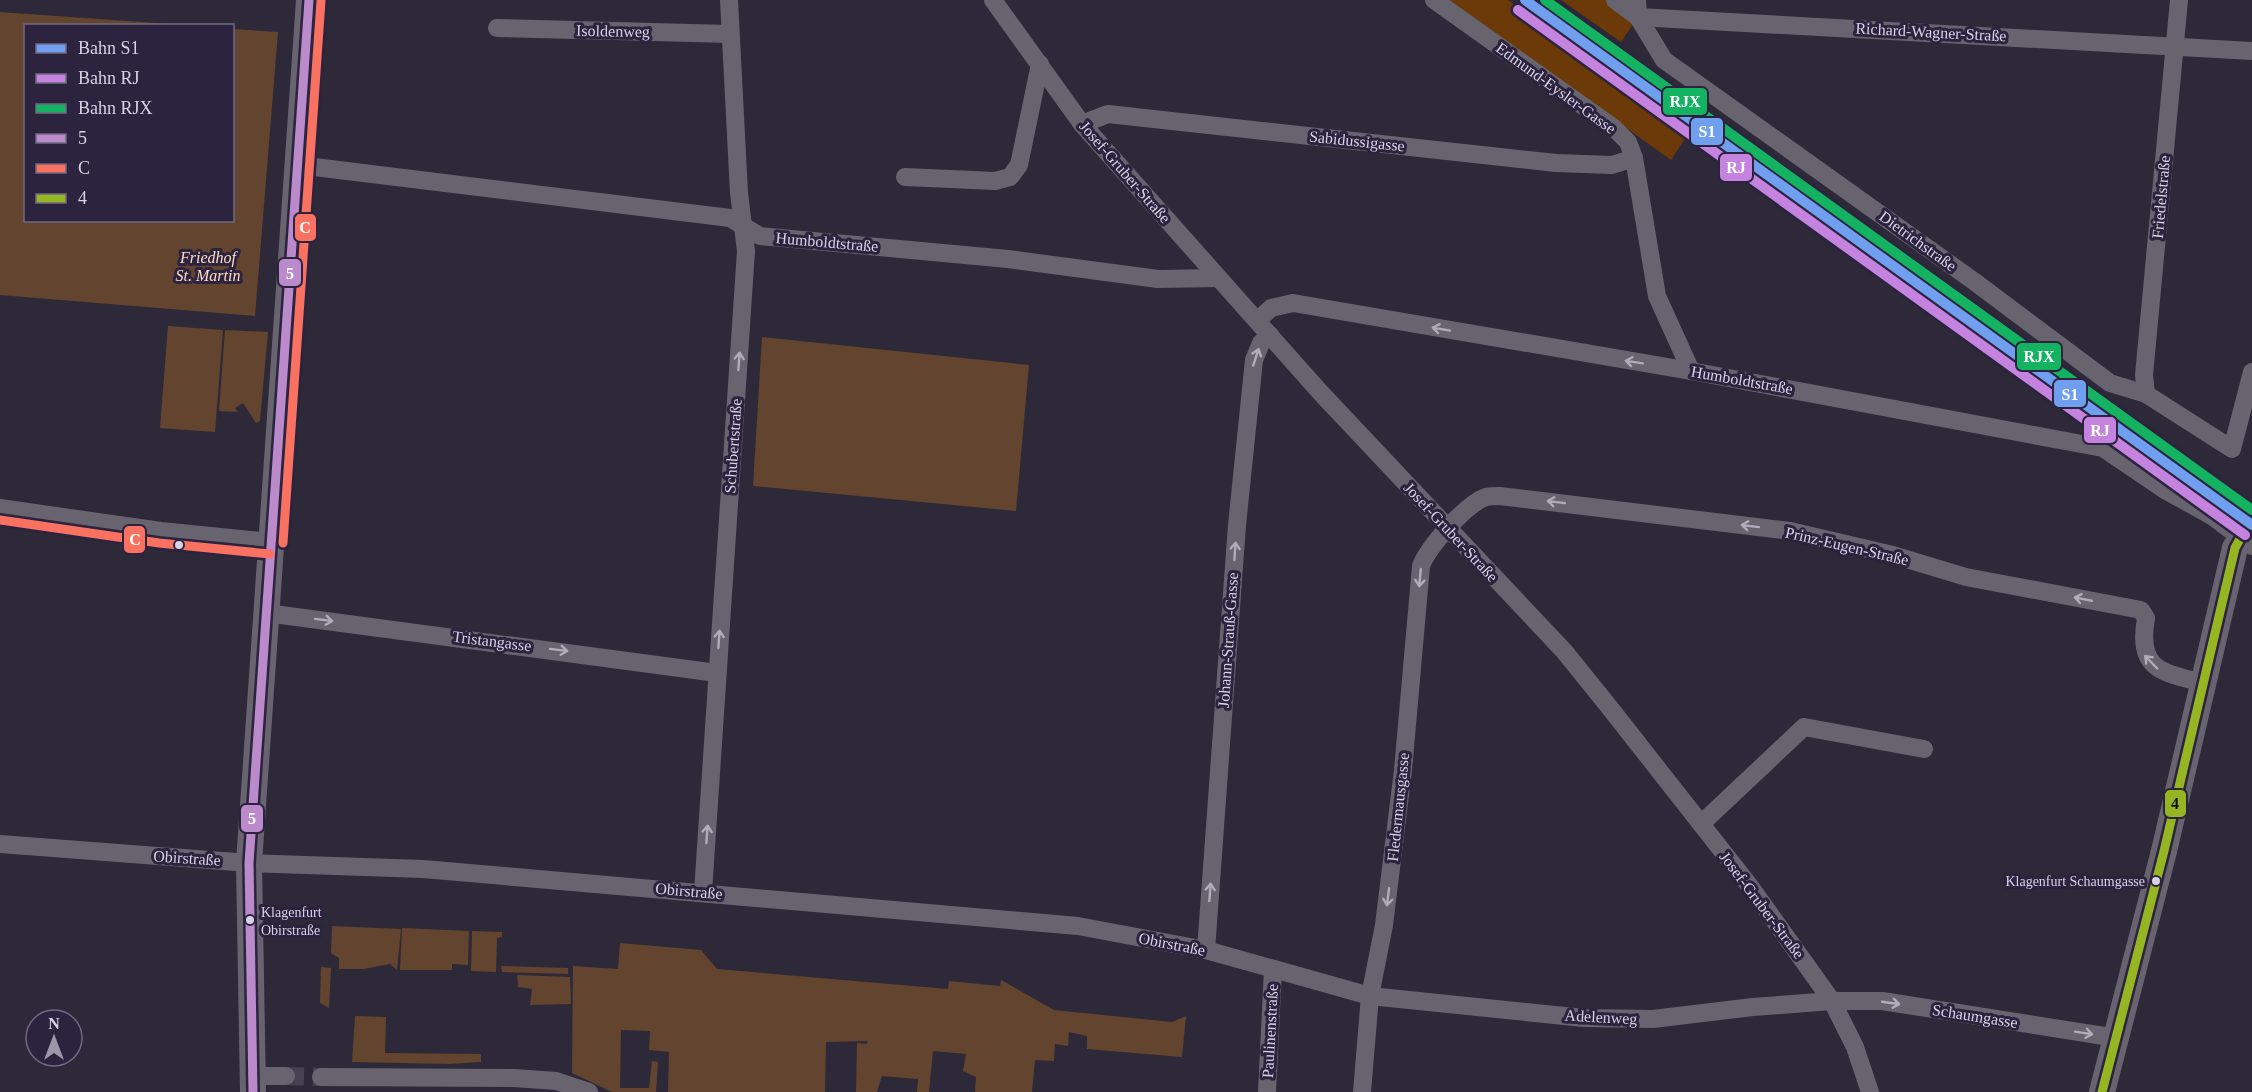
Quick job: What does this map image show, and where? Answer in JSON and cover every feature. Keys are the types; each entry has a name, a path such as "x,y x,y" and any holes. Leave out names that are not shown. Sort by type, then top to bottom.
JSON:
{"street":[{"path":"286,1076 252,1084 249,863 309,0"},
{"name":"Schubertstraße","path":"703,892 746,260 739,193 729,0"},
{"name":"Josef-Gruber-Straße","path":"993,0 1082,124 1320,392 1563,651 1749,885 1832,1001 1855,1047 1870,1092"},
{"name":"Edmund-Eysler-Gasse","path":"1434,0 1614,128 1628,142 1634,158 1657,296 1691,371"},
{"path":"1615,0 1637,8"},
{"name":"Friedelstraße","path":"2146,394 2144,375 2179,0"},
{"name":"Richard-Wagner-Straße","path":"1637,8 2252,51"},
{"name":"Dietrichstraße","path":"1637,8 1664,60 1975,282 2110,383 2146,394 2232,449 2252,372"},
{"name":"Isoldenweg","path":"497,28 730,34"},
{"path":"905,177 995,181 1010,177 1019,165 1040,64"},
{"name":"Sabidussigasse","path":"1082,124 1108,114 1556,163 1612,165 1634,158"},
{"name":"Humboldtstraße","path":"298,165 730,218 760,236 1008,259 1158,279 1218,278"},
{"name":"Humboldtstraße","path":"1258,320 1271,308 1293,303 1691,371 2103,448 2164,490 2212,516 2244,547"},
{"name":"Johann-Strauß-Gasse","path":"1206,950 1237,525 1254,360 1262,343 1270,335"},
{"name":"Prinz-Eugen-Straße","path":"1448,529 1477,502 1487,496 1500,496 1790,531 1893,555 1966,577 2141,610 2146,618 2143,637 2144,654 2154,667 2172,675 2204,682"},
{"path":"0,508 161,531 271,542"},
{"name":"Fledermausgasse","path":"1362,1092 1370,996 1384,925 1399,798 1421,566 1425,555 1448,529"},
{"path":"2102,1092 2204,682 2244,547"},
{"name":"Tristangasse","path":"266,613 600,655 717,673"},
{"path":"1701,824 1804,727 1924,748"},
{"name":"Obirstraße","path":"0,844 249,863 423,869 1078,926 1206,950 1370,996"},
{"name":"Paulinenstraße","path":"1267,1092 1274,969"},
{"name":"Adelenweg","path":"1370,996 1617,1020 1663,1018 1753,1006 1832,1001"},
{"name":"Schaumgasse","path":"1832,1001 1882,1001 2117,1038"},
{"path":"321,1077 514,1085 556,1081 589,1092"}],"green space":[{"name":"Friedhof St. Martin","path":"0,12 170,24 24,24 24,222 234,222 234,29 278,32 255,316 0,295"},
{"path":"168,326 223,330 215,432 160,428"},
{"path":"225,330 268,332 260,421 256,423 243,403 235,408 238,412 219,411"},
{"path":"762,337 1029,365 1016,511 753,486"},
{"path":"332,926 401,929 397,970 390,964 363,969 339,969 339,958 331,953"},
{"path":"402,928 469,931 468,965 452,964 452,970 400,970"},
{"path":"472,931 502,932 502,937 497,938 496,972 471,971"},
{"path":"620,943 701,950 717,969 948,989 949,981 1000,986 1001,980 1054,1010 1172,1022 1186,1016 1182,1057 1087,1049 1087,1036 1069,1032 1068,1046 1055,1044 1054,1061 1035,1060 1032,1092 975,1092 976,1077 963,1071 966,1054 933,1051 929,1092 917,1092 918,1079 882,1076 877,1092 856,1092 857,1043 867,1044 868,1041 826,1042 825,1092 668,1092 669,1052 649,1050 650,1031 621,1030 620,1088 649,1088 652,1061 658,1062 656,1092 612,1092 572,1073 573,966 618,969"},
{"path":"501,966 568,968 568,974 502,972"},
{"path":"321,967 331,968 329,1008 320,1003"},
{"path":"517,975 570,977 571,1004 530,1005 532,989 518,987"},
{"path":"355,1016 386,1017 385,1053 481,1054 481,1062 449,1064 352,1062"}],"shaded area":[{"path":"1449,0 1508,0 1690,131 1671,160"},
{"path":"1561,0 1615,0 1638,17 1621,42"}],"tunnel":[{"path":"2235,548 2252,517"},
{"path":"286,1076 321,1077"}],"rail line":[{"name":"S1","path":"1525,0 2252,525"},
{"name":"RJX","path":"1545,0 2252,510"},
{"name":"RJ","path":"1518,10 2245,535"}],"transit line":[{"name":"5","path":"253,1092 249,863 309,0"},
{"name":"C","path":"283,543 321,1"},
{"name":"4","path":"2102,1092 2164,851 2235,548 2252,517"},
{"name":"C","path":"0,520 159,543 270,554"}],"place":[{"name":"Klagenfurt Schaumgasse","path":"2156,881"},
{"name":"Klagenfurt Obirstraße","path":"250,920"}]}
